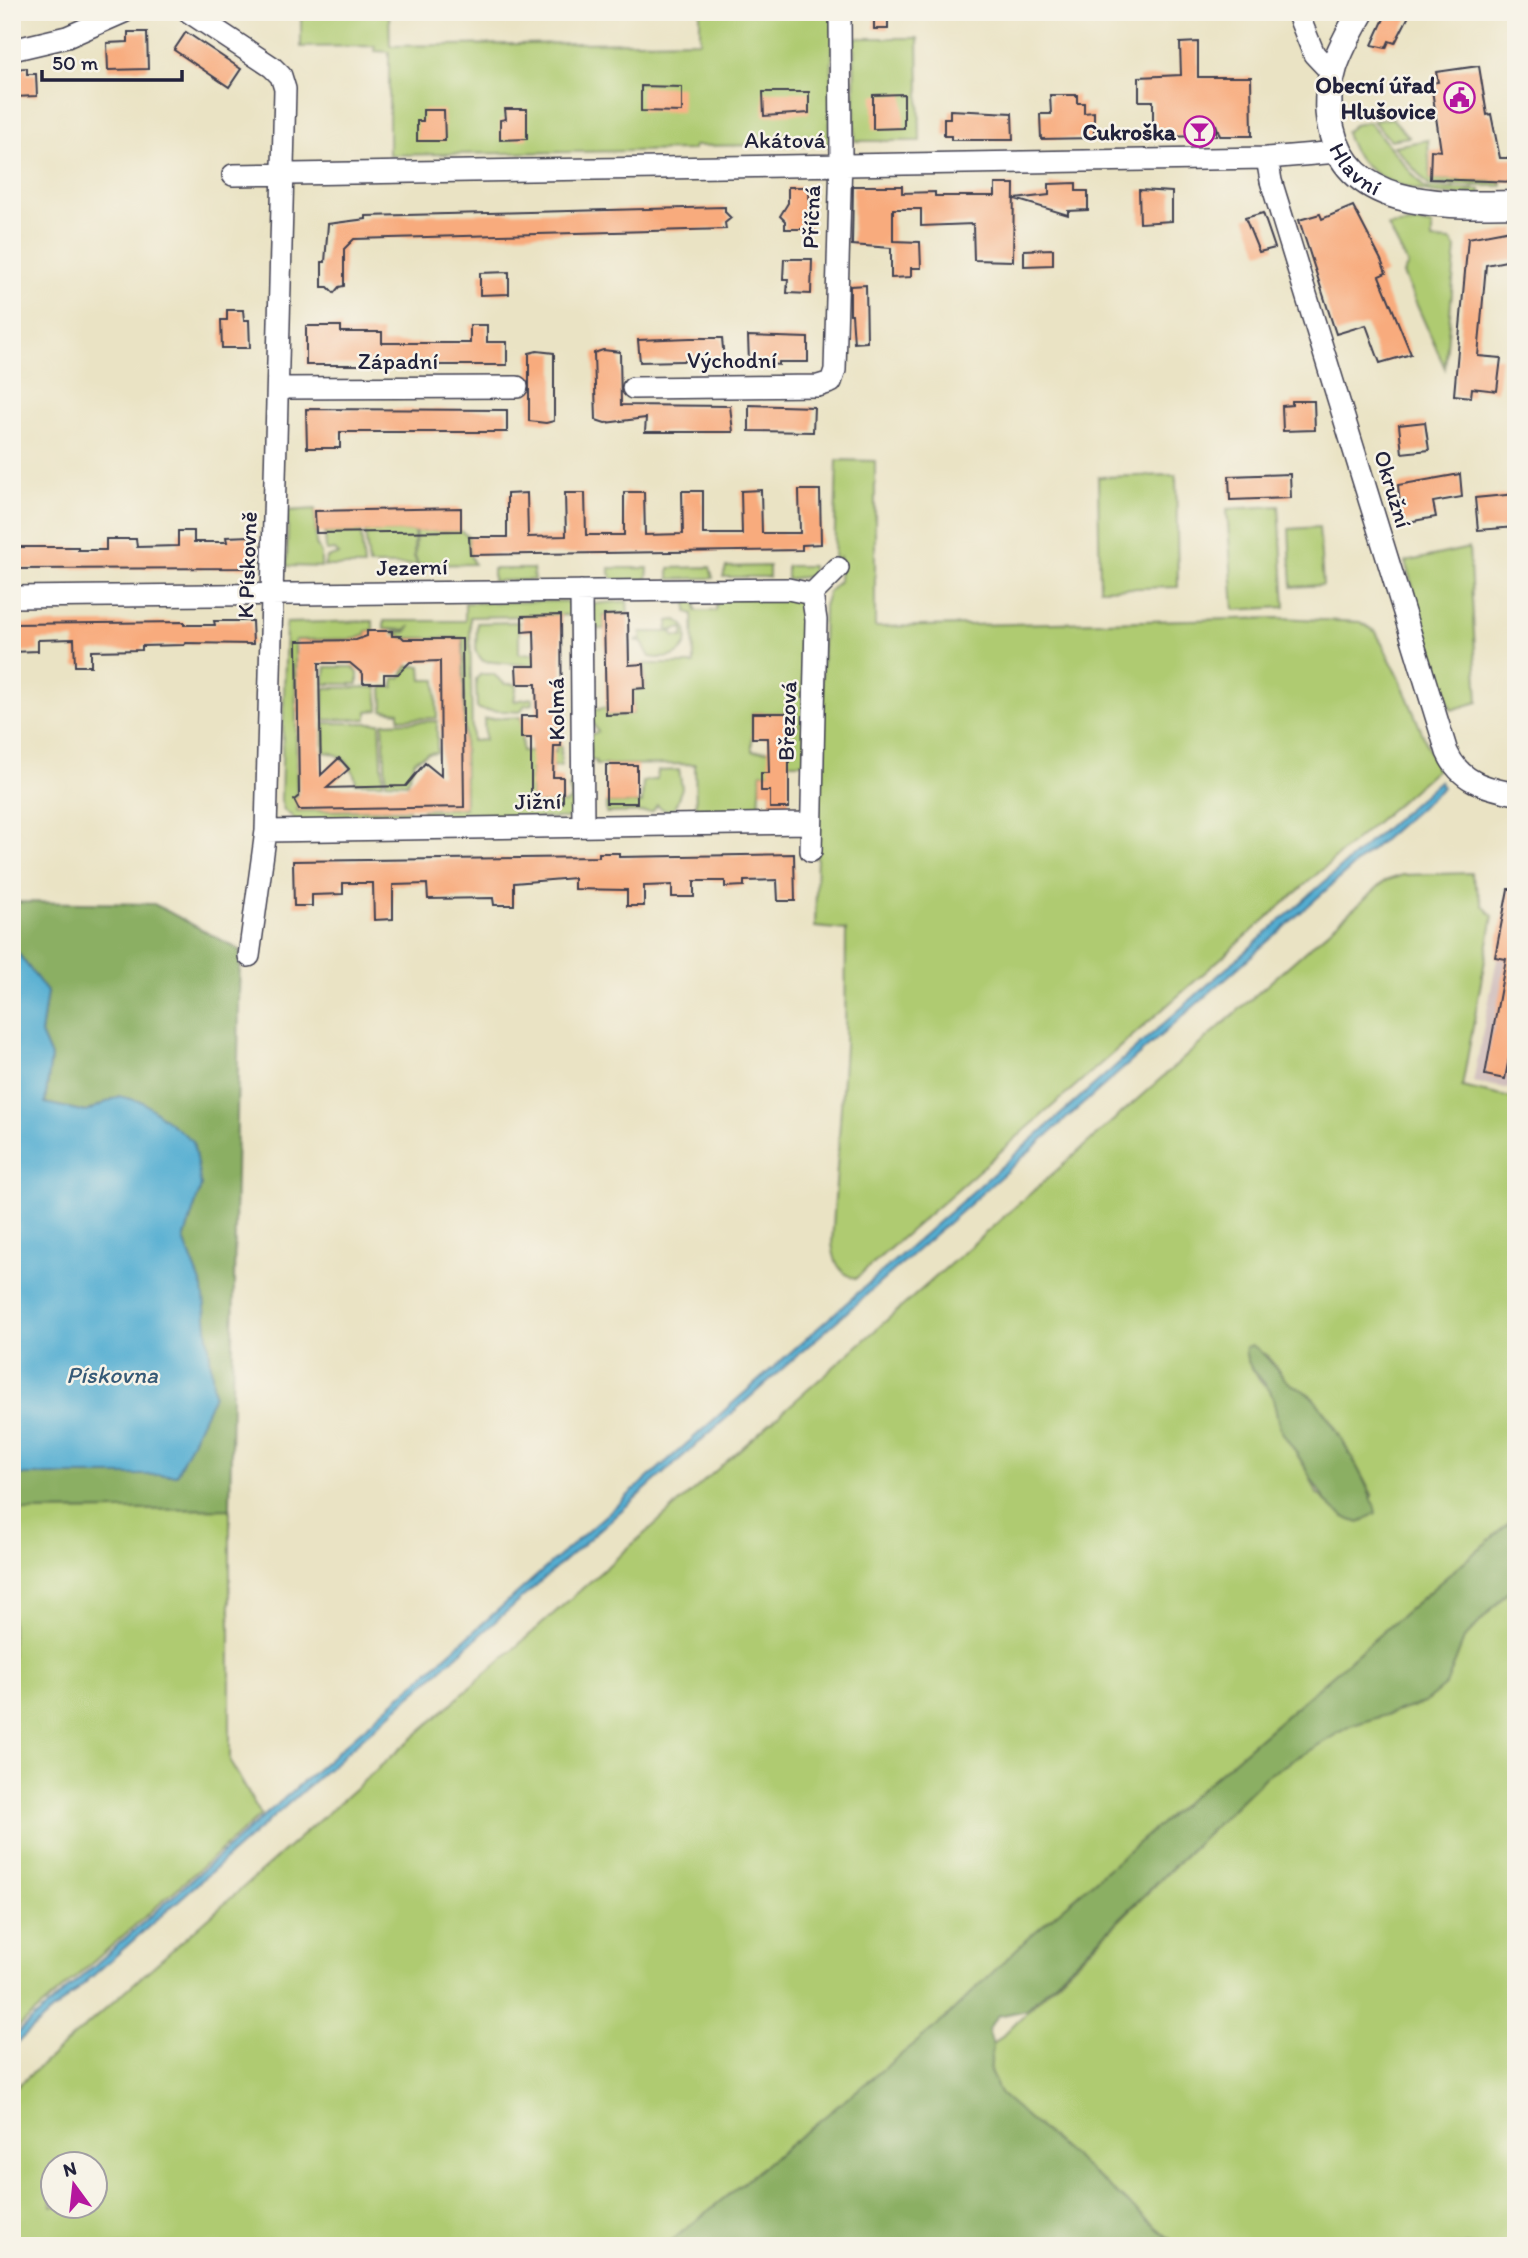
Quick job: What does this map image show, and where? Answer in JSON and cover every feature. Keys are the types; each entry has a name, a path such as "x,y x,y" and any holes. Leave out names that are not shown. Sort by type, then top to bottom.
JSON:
{"street":[{"path":"12,50 67,37 124,12"},
{"name":"K Pískovně","path":"189,12 281,76 285,89 266,831 249,956"},
{"name":"Příčná","path":"831,382 835,370 840,12"},
{"path":"1297,12 1314,54 1331,72"},
{"name":"Hlavní","path":"1361,12 1331,72 1328,107 1338,152 1353,173 1369,184 1397,196 1446,204 1516,204"},
{"name":"Akátová","path":"233,175 1267,158 1338,152"},
{"name":"Okružní","path":"1267,158 1271,181 1447,752 1456,768 1469,780 1491,789 1516,794"},
{"name":"Východní","path":"633,388 818,386 831,382"},
{"name":"Západní","path":"279,388 517,387"},
{"path":"811,594 838,568"},
{"name":"Jezerní","path":"12,597 788,589 811,594"},
{"name":"Kolmá","path":"581,591 583,827"},
{"name":"Březová","path":"811,594 816,620 811,851"},
{"name":"Jižní","path":"266,831 811,823"}],"shaded area":[{"path":"1516,862 1516,1090 1473,1082"}],"green space":[{"path":"301,12 389,12 390,46 700,41 700,12 834,12 829,144 694,146 693,150 389,155 389,52 375,51 375,46 301,47"},
{"path":"854,38 918,38 920,141 855,141"},
{"path":"1392,118 1409,137 1390,140 1373,121"},
{"path":"1369,122 1424,188 1480,190 1480,196 1419,190 1381,177 1366,166 1354,151 1346,132 1354,125"},
{"path":"1428,140 1430,179 1502,182 1502,186 1428,185 1394,146"},
{"path":"1418,223 1432,225 1432,240 1451,241 1456,248 1445,368 1403,274 1408,265 1388,226"},
{"path":"837,460 875,461 875,627 1281,618 1360,622 1376,632 1399,677 1437,769 855,1279 838,1265 832,1243 845,1046 846,930 815,927 824,606 829,591 839,581 840,557 834,562"},
{"path":"1176,475 1178,587 1100,589 1098,477"},
{"path":"1279,506 1285,607 1234,610 1227,509"},
{"path":"315,509 316,544 321,554 321,567 287,566 288,511"},
{"path":"1319,527 1323,585 1292,587 1289,529"},
{"path":"414,531 414,556 417,565 369,565 365,532"},
{"path":"416,531 461,531 469,537 470,555 474,564 418,565 415,555"},
{"path":"361,532 364,566 324,566 327,558 339,554 335,550 326,551 325,533"},
{"path":"1469,548 1478,702 1451,710 1405,562"},
{"path":"769,566 769,577 723,577 726,567"},
{"path":"787,566 812,566 812,576 787,579"},
{"path":"710,567 713,578 669,579 669,568"},
{"path":"609,568 648,568 647,579 612,580"},
{"path":"493,569 533,569 534,580 493,581"},
{"path":"716,598 799,598 807,606 806,763 770,763 770,773 761,773 759,811 696,811 695,764 596,765 596,761 590,760 589,735 598,732 591,720 591,705 597,710 606,707 607,715 633,714 633,689 645,688 644,664 694,664 693,614 687,612 687,600 696,600 696,611 716,611","holes":["752,713 788,713 789,725 797,725 789,728 789,750 752,751"]},
{"path":"565,601 571,605 575,615 470,617 472,741 485,740 484,719 521,717 522,751 556,752 556,746 561,746 561,766 531,767 531,803 567,803 572,798 569,787 577,787 574,814 567,818 477,818 473,814 463,819 423,819 422,810 465,808 463,638 404,638 393,632 406,632 411,626 405,630 384,629 384,621 465,621 465,603"},
{"path":"627,601 628,614 604,615 604,629 588,629 593,604"},
{"path":"677,620 685,626 687,635 684,648 673,656 650,657 641,641 635,641 641,638 641,632 673,632 673,636 683,637 683,628 667,631 669,621"},
{"path":"373,621 373,630 366,631 366,635 355,639 295,640 297,811 409,810 409,819 406,822 367,817 293,824 293,817 284,810 281,801 286,623"},
{"path":"519,622 519,654 535,653 535,666 483,661 476,652 477,623"},
{"path":"408,666 421,666 422,680 436,680 437,718 399,719 399,712 383,710 382,687 394,687 394,678 400,678"},
{"path":"326,667 353,667 358,673 358,684 324,684"},
{"path":"481,674 493,674 505,684 517,684 514,701 533,698 533,704 525,705 520,712 477,708 476,679"},
{"path":"377,687 379,710 367,711 367,719 324,720 324,688"},
{"path":"437,721 437,752 428,753 415,760 407,783 386,782 383,723"},
{"path":"324,723 380,723 383,783 356,783 353,771 342,758 324,752"},
{"path":"679,770 682,788 674,809 664,810 657,805 652,812 606,813 606,803 642,803 643,782 657,779 658,771"},
{"path":"1471,873 1483,906 1493,916 1462,1087 1516,1099 1516,1517 1028,1938 945,2019 665,2246 12,2246 12,2091 1385,881 1403,875","holes":["1245,1353 1266,1354 1287,1382 1310,1395 1330,1418 1373,1496 1332,1506 1317,1494 1308,1472 1281,1429 1271,1391 1259,1380"]},
{"path":"12,902 154,904 240,950 230,1509 12,1511 12,1475 176,1475 203,1288 184,1240 201,1186 119,1096 86,1112 45,1103 51,1057 41,1034 47,992 12,945"},
{"path":"1252,1345 1288,1382 1309,1394 1320,1406 1359,1470 1376,1513 1359,1523 1348,1519 1330,1506 1318,1490 1281,1430 1271,1393 1247,1360 1246,1347"},
{"path":"230,1509 230,1761 261,1815 12,2033 12,1511"},
{"path":"1516,1517 1516,1583 1464,1639 1446,1685 1424,1703 1350,1726 1265,1777 1026,2010 998,2016 988,2029 993,2045 990,2072 1001,2095 1178,2246 665,2246 945,2019 1028,1938"},
{"path":"1516,1583 1516,2246 1178,2246 1001,2095 990,2072 993,2045 1265,1777 1350,1726 1424,1703 1446,1685 1464,1639"}],"water":[{"path":"1439,781 1443,787 12,2047 12,2038"},
{"name":"Pískovna","path":"12,945 47,992 41,1034 51,1057 45,1103 86,1112 119,1096 143,1102 193,1141 201,1186 184,1240 203,1288 214,1395 176,1475 12,1475"}],"building":[{"path":"874,12 888,12 888,29 874,29"},
{"path":"1387,12 1411,12 1395,43 1389,41 1386,48 1372,45"},
{"path":"128,32 147,32 148,69 108,70 107,43 128,42"},
{"path":"186,32 241,69 229,87 174,50"},
{"path":"1198,42 1198,77 1251,77 1252,136 1220,136 1216,124 1216,136 1153,137 1153,101 1139,101 1139,77 1181,75 1180,43"},
{"path":"1479,66 1487,115 1491,114 1500,158 1516,158 1516,182 1430,179 1431,150 1441,151 1431,83 1438,82 1436,72"},
{"path":"27,68 27,74 36,74 37,96 13,97 12,69"},
{"path":"641,86 682,87 682,112 641,111"},
{"path":"763,92 809,92 809,113 764,116"},
{"path":"904,94 904,128 873,129 873,95"},
{"path":"1050,95 1077,95 1077,103 1084,103 1084,113 1094,112 1094,138 1041,139 1040,114 1051,114"},
{"path":"505,109 527,109 527,139 500,140 500,120 506,119"},
{"path":"423,110 444,110 445,141 417,141 417,121 423,121"},
{"path":"950,110 1012,113 1013,140 951,140 951,136 944,136 944,118 950,118"},
{"path":"1076,183 1076,191 1088,191 1088,210 1068,211 1068,215 1015,199 1049,195 1049,184"},
{"path":"995,184 1014,184 1013,261 974,260 973,224 921,226 921,209 893,209 893,241 920,242 921,268 911,268 911,277 891,278 891,248 852,245 853,186 902,186 902,193 935,192 935,196 995,196"},
{"path":"788,187 809,187 810,229 785,229 785,221 780,216 788,203"},
{"path":"1139,190 1172,192 1172,221 1140,223"},
{"path":"1353,206 1381,260 1386,273 1379,276 1411,354 1380,363 1366,325 1336,334 1299,220 1320,214 1322,219"},
{"path":"725,207 725,212 731,218 725,223 726,229 354,239 344,249 344,286 334,293 328,287 322,287 322,262 325,262 328,224 366,219 366,216"},
{"path":"1263,213 1275,248 1259,252 1245,218"},
{"path":"1516,229 1516,259 1486,265 1478,356 1501,358 1497,391 1472,388 1471,397 1454,395 1468,238"},
{"path":"1053,249 1053,265 1024,266 1024,250"},
{"path":"784,259 812,259 811,294 787,293 788,279 783,279"},
{"path":"509,272 509,294 480,295 480,273"},
{"path":"866,285 867,342 854,343 850,286"},
{"path":"227,310 243,310 244,320 249,320 250,348 222,348 221,320 227,320"},
{"path":"470,325 487,325 487,342 507,342 507,365 306,365 306,326 341,326 341,332 382,332 382,343 470,343"},
{"path":"748,336 808,338 808,362 779,362 779,365 749,362"},
{"path":"722,338 724,360 640,362 638,340"},
{"path":"603,350 620,352 621,405 730,406 733,432 645,432 646,418 605,423 596,420 594,353"},
{"path":"529,353 554,353 554,421 546,423 529,421"},
{"path":"1292,401 1314,401 1315,430 1283,431 1282,406 1292,405"},
{"path":"749,405 814,407 813,432 749,431"},
{"path":"306,409 507,410 507,432 340,432 340,448 307,448"},
{"path":"1425,422 1429,450 1402,453 1399,425"},
{"path":"1290,474 1291,498 1230,500 1229,476"},
{"path":"1460,474 1462,497 1433,502 1436,517 1402,523 1398,485"},
{"path":"761,490 762,533 800,533 799,490 820,490 821,544 802,545 802,550 470,555 469,537 507,537 507,494 527,493 528,537 566,536 565,493 585,493 586,535 624,535 624,492 644,492 645,535 683,534 682,491 703,491 703,534 742,534 741,491"},
{"path":"1516,494 1516,527 1478,530 1475,498"},
{"path":"461,508 461,531 316,533 315,511"},
{"path":"178,531 194,531 194,542 227,542 226,537 250,536 253,568 12,569 12,547 78,547 78,550 106,550 106,539 136,539 137,547 178,546"},
{"path":"628,614 629,665 644,664 645,688 633,689 633,714 606,715 604,615"},
{"path":"561,615 562,727 561,746 554,746 553,777 563,777 563,803 531,803 531,738 521,738 521,716 537,716 536,684 517,684 516,666 535,666 534,631 522,632 522,616"},
{"path":"214,621 252,621 253,644 186,643 142,646 142,650 91,651 91,666 75,666 74,639 38,640 38,651 12,652 12,624 184,622 184,625 215,625"},
{"path":"367,631 392,631 392,636 401,636 404,639 462,639 464,807 299,810 294,800 299,796 297,641 356,640 367,636","holes":["440,661 441,776 425,763 406,786 327,788 349,769 339,758 321,775 319,663 350,663 363,674 363,683 384,683 384,674 398,674 410,662"]},
{"path":"752,713 789,713 789,808 770,808 770,791 761,791 761,773 769,773 768,738 752,738"},
{"path":"606,765 637,765 637,803 606,803"},
{"path":"599,853 619,853 619,857 794,854 795,901 778,901 777,880 744,881 744,886 725,887 725,881 694,881 694,897 672,897 672,885 644,886 644,906 627,906 627,890 574,889 574,878 514,883 514,905 494,905 493,898 428,899 427,884 393,885 393,919 374,920 373,883 343,883 343,894 312,895 312,906 294,906 293,861 599,857"},
{"path":"1508,889 1516,889 1516,1022 1505,1079 1485,1075 1506,959 1495,957"}],"place":[{"name":"Obecní úřad Hlušovice","path":"1459,98"},
{"name":"Cukroška","path":"1199,132"}]}
